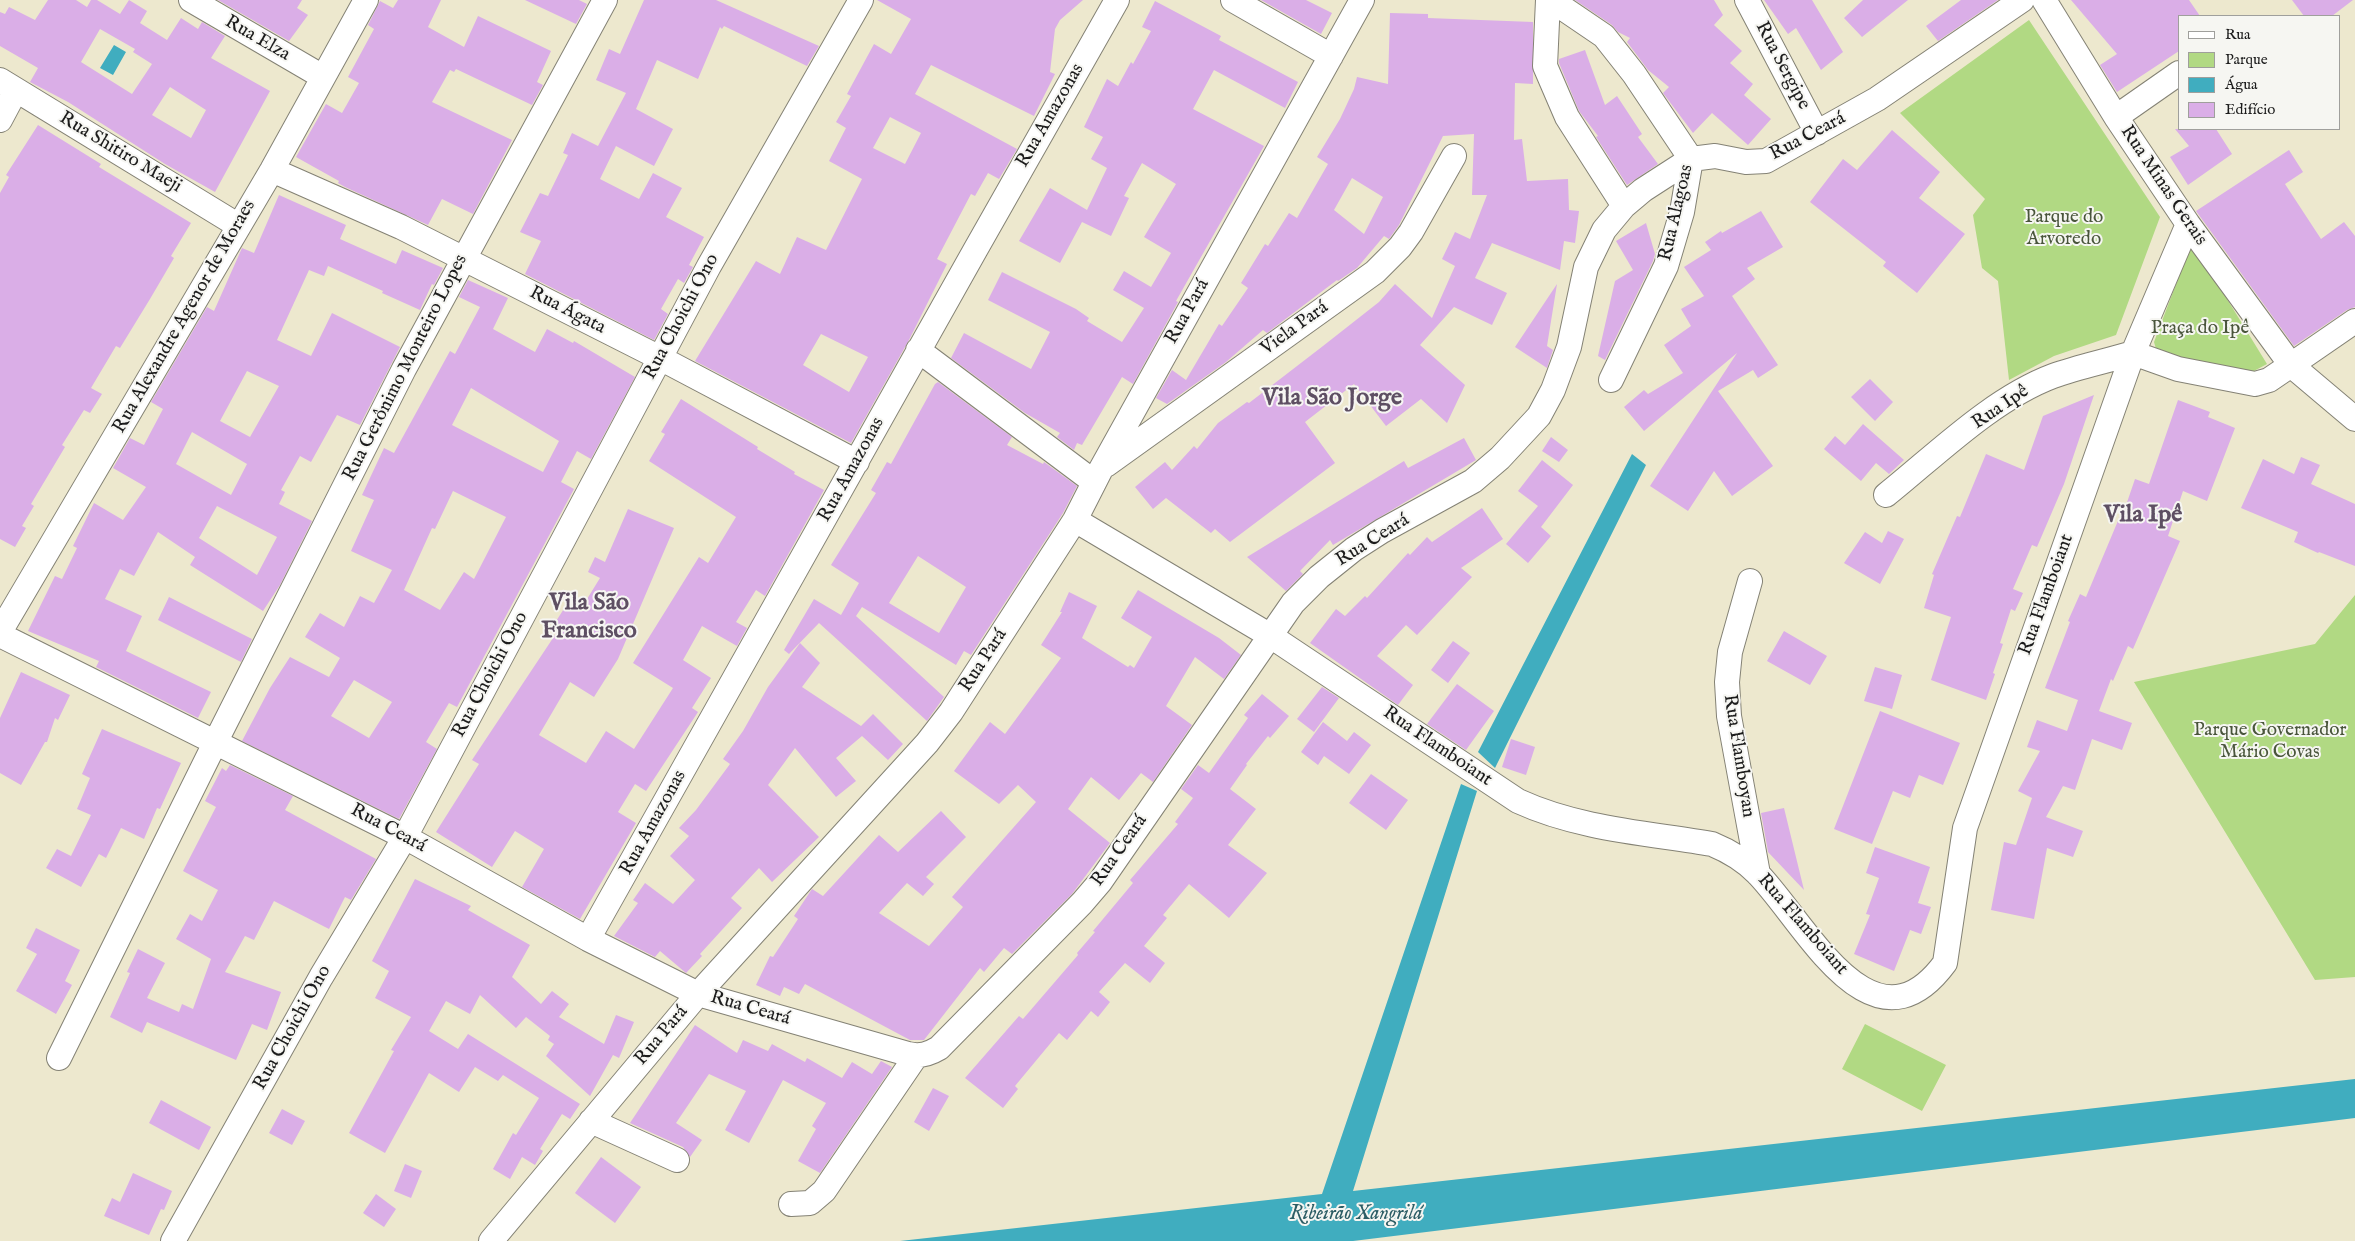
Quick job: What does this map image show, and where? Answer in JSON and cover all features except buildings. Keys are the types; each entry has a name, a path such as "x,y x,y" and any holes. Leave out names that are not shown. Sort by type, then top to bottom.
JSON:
{"street":[{"name":"Rua Elza","path":"192,0 323,77"},
{"name":"Rua Alexandre Agenor de Moraes","path":"0,634 272,170 366,0"},
{"name":"Rua Gerônimo Monteiro Lopes","path":"59,1058 216,741 463,258 605,0"},
{"name":"Rua Choichi Ono","path":"173,1241 316,986 405,837 709,266 862,0"},
{"name":"Rua Amazonas","path":"588,939 857,462 918,350 1117,0"},
{"path":"1234,0 1331,56"},
{"name":"Rua Pará","path":"491,1241 698,994 927,742 952,712 1075,520 1097,476 1362,0"},
{"path":"1549,0 1545,66 1567,116 1624,206"},
{"name":"Rua Alagoas","path":"1549,0 1604,36 1634,74 1691,159 1682,212 1666,266 1611,380"},
{"name":"Rua Sergipe","path":"1747,0 1817,133"},
{"name":"Rua Ceará","path":"0,634 405,837 588,939 698,994 916,1056 931,1053 939,1048 1100,882 1293,603 1354,549 1382,531 1473,481 1500,458 1540,416 1570,348 1586,267 1604,230 1624,206 1642,190 1691,159 1715,156 1746,162 1766,161 1877,99 2022,0"},
{"name":"Rua Minas Gerais","path":"2044,0 2116,117 2188,224 2292,365 2355,419"},
{"path":"2116,117 2178,74"},
{"path":"0,120 5,92"},
{"name":"Rua Shitiro Maeji","path":"5,92 239,226"},
{"name":"Viela Pará","path":"1097,476 1375,272 1400,248 1412,232 1454,156"},
{"name":"Rua Ágata","path":"272,170 401,227 660,358 857,462"},
{"name":"Rua Flamboiant","path":"1075,520 1270,635 1518,801 1540,811 1576,822 1712,844 1730,851 1758,874 1846,978 1868,993 1889,999 1903,996 1920,989 1935,977 1945,963 1964,828 2133,354 2188,224"},
{"path":"2133,354 2178,369 2249,385 2269,380 2355,321"},
{"path":"918,350 1097,476"},
{"name":"Rua Ipê","path":"1886,495 1979,420 2026,389 2052,376 2133,354"},
{"name":"Rua Flamboyan","path":"1750,581 1730,652 1728,682 1729,716 1758,874"},
{"path":"791,1204 810,1202 824,1191 916,1056"},
{"path":"591,1121 677,1160"}],"green space":[{"name":"Parque do Arvoredo","path":"2029,20 2160,217 2116,335 2054,356 2009,380 1998,281 1982,268 1973,215 1985,199 1900,113"},
{"name":"Praça do Ipê","path":"2192,242 2267,364 2241,378 2156,349 2154,342"},
{"name":"Parque Governador Mário Covas","path":"2355,595 2355,977 2315,980 2134,682 2315,644"},
{"path":"1865,1024 1946,1065 1922,1111 1842,1069"}],"water":[{"path":"114,45 126,52 113,75 100,68"},
{"path":"1632,454 1646,465 1495,768 1478,752"},
{"name":"Ribeirão Xangrilá","path":"1461,784 1477,791 1353,1191 2355,1079 2355,1118 1353,1241 900,1241 1322,1194"}],"district":[{"name":"Vila São Jorge","path":"1332,399"},
{"name":"Vila Ipê","path":"2143,516"},
{"name":"Vila São Francisco","path":"589,618"}]}
